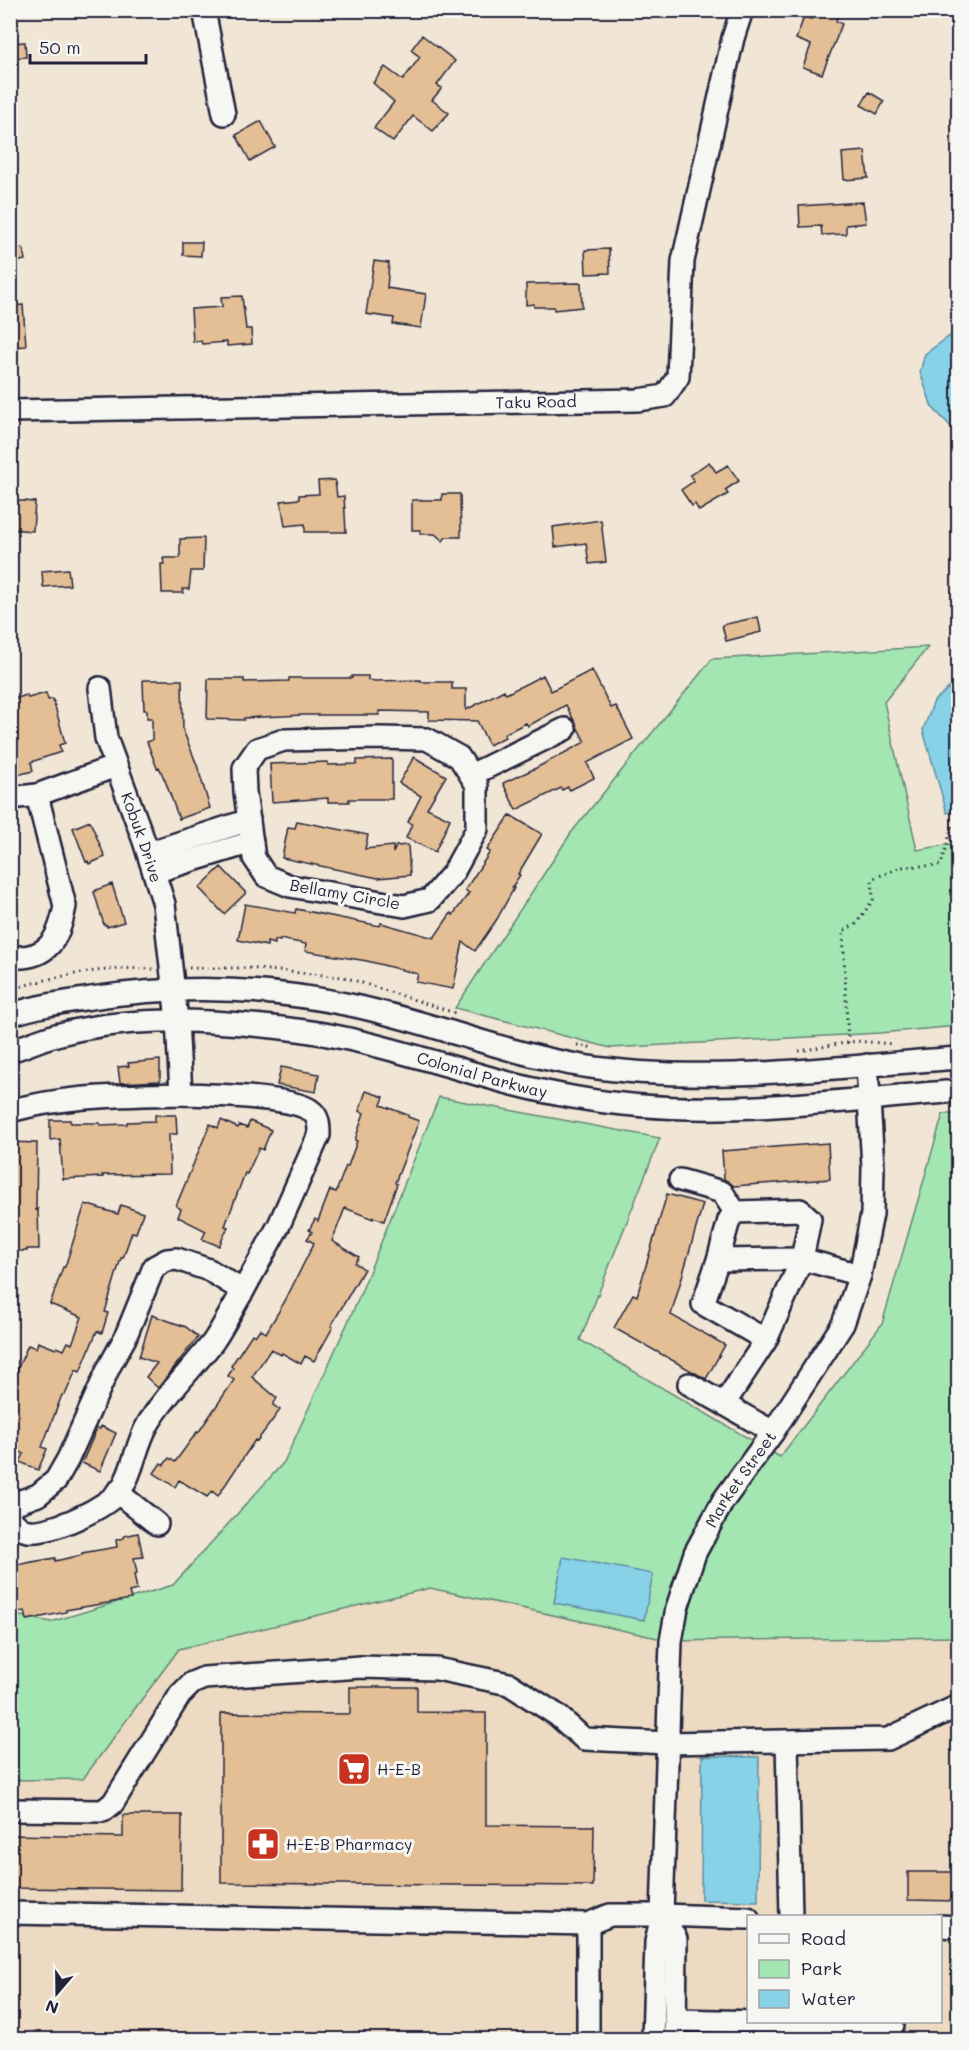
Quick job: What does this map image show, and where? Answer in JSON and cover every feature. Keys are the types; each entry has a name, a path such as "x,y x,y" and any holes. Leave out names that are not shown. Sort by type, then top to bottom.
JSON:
{"street":[{"path":"204,10 225,114"},
{"name":"Taku Road","path":"10,411 638,400 665,396 678,377 683,261 733,38 742,10"},
{"name":"Kobuk Drive","path":"100,688 106,738 164,904 177,1020 181,1094"},
{"path":"471,775 565,729"},
{"name":"Bellamy Circle","path":"427,739 459,757 477,785 477,829 453,873 430,900 404,906 290,886 266,876 254,858 249,820 244,768 257,749 284,740 427,739"},
{"path":"10,798 37,795 116,766"},
{"path":"10,957 35,956 47,949 56,938 64,906 37,795"},
{"path":"151,862 249,820"},
{"path":"151,862 252,842"},
{"name":"Colonial Parkway","path":"10,1015 66,1002 124,993 173,989 222,989 291,994 338,1003 412,1020 533,1054 582,1065 641,1073 698,1075 958,1058"},
{"name":"Colonial Parkway","path":"10,1051 57,1035 127,1023 177,1020 226,1022 303,1030 353,1040 527,1088 638,1106 696,1109 958,1091"},
{"name":"Market Street","path":"654,2040 656,1942 662,1915 671,1641 677,1608 695,1553 723,1501 773,1432 843,1324 860,1275 872,1214 873,1167 867,1065"},
{"path":"10,1111 42,1102 93,1097 181,1094 248,1098 295,1104 311,1110 319,1121 319,1135 283,1215 243,1291 214,1340 162,1403 146,1428 122,1488 109,1502 45,1530 27,1531 16,1526 10,1518"},
{"path":"680,1180 722,1192 735,1212"},
{"path":"724,1404 766,1340 802,1259 810,1219 800,1210 735,1212"},
{"path":"735,1212 729,1221 703,1304 766,1340"},
{"path":"10,1505 38,1495 56,1480 125,1338 154,1267 166,1260 177,1259 209,1270 243,1291"},
{"path":"718,1260 802,1259 860,1275"},
{"path":"689,1384 773,1432"},
{"path":"117,1492 157,1524"},
{"path":"10,1810 103,1811 113,1803 180,1695 192,1683 204,1678 361,1667 437,1670 509,1684 556,1715 584,1739 667,1743 888,1739 958,1706"},
{"path":"787,1741 790,1915"},
{"path":"10,1913 588,1924 610,1915 747,1918"},
{"name":"Market Street","path":"662,1915 676,1939 675,2030"},
{"path":"588,1924 588,2040"},
{"path":"942,1926 958,1927"},
{"path":"675,2030 893,2025"}],"path":[{"path":"848,1042 843,931 856,924 873,900 872,879 901,867 940,865 953,823 958,822"},
{"path":"185,969 247,968 344,977 462,1015"},
{"path":"10,990 94,971 151,969"},
{"path":"795,1052 856,1041 898,1044"},
{"path":"571,1044 603,1050"}],"shaded area":[{"path":"430,1588 671,1641 958,1637 958,2039 11,2039 10,1780 83,1779 179,1649"}],"green space":[{"path":"928,647 884,702 917,850 958,843 958,1026 880,1033 611,1048 455,1008 571,833 712,659"},
{"path":"439,1097 660,1138 580,1340 780,1457 882,1324 943,1114 958,1114 958,1637 671,1641 430,1588 179,1649 83,1779 11,1780 10,1614 51,1622 173,1585 284,1462 358,1300"}],"water":[{"path":"958,330 958,434 932,407 920,372 925,354"},
{"path":"958,686 958,811 947,813 923,730 934,701 949,688"},
{"path":"563,1557 653,1574 644,1620 554,1603"},
{"path":"702,1756 759,1757 758,1901 701,1900"}],"building":[{"path":"814,10 840,10 836,21 842,24 822,74 803,67 811,45 796,39 804,17 811,19"},
{"path":"422,35 455,61 437,85 442,88 432,100 449,113 433,131 413,116 393,142 374,128 394,102 373,83 385,67 403,80 420,57 411,50"},
{"path":"25,42 26,57 10,58 10,43"},
{"path":"869,92 884,101 877,114 861,105"},
{"path":"261,121 275,147 250,161 236,135"},
{"path":"865,151 868,178 844,180 842,153"},
{"path":"863,202 866,223 846,225 846,234 822,235 821,226 800,227 799,206"},
{"path":"183,242 202,242 201,256 183,255"},
{"path":"23,248 25,260 12,263 10,250"},
{"path":"609,249 610,273 586,274 585,250"},
{"path":"374,261 389,263 387,288 426,294 421,328 393,324 394,318 366,314"},
{"path":"581,283 582,307 554,310 554,307 526,305 526,284"},
{"path":"242,296 246,329 251,329 252,344 227,346 227,342 202,344 201,341 193,342 191,309 222,307 221,297"},
{"path":"23,305 26,346 10,347 10,306"},
{"path":"709,462 716,472 728,465 739,481 725,490 728,494 699,511 695,504 692,506 681,490 694,481 690,475"},
{"path":"335,480 337,497 344,496 346,532 305,532 305,524 285,526 281,501 299,499 299,495 319,494 318,481"},
{"path":"442,494 460,494 461,537 446,537 443,541 435,534 420,534 420,530 412,530 412,500 442,500"},
{"path":"10,500 35,502 33,531 10,529"},
{"path":"601,520 606,562 589,564 586,543 555,547 553,527"},
{"path":"204,538 203,571 191,571 189,589 183,589 183,593 162,593 161,564 164,564 163,558 180,558 180,539"},
{"path":"68,569 70,585 43,587 42,571"},
{"path":"758,617 761,632 726,641 722,625"},
{"path":"592,670 611,708 616,706 633,739 587,763 594,778 570,790 568,787 562,790 561,788 516,810 503,783 585,742 566,705 528,726 526,723 504,734 505,737 489,745 477,721 429,720 429,712 379,711 379,715 303,715 244,718 244,720 207,719 208,679 244,679 244,682 289,681 289,678 368,676 368,680 375,681 452,682 452,689 466,689 466,710 504,690 506,694 543,675 551,691"},
{"path":"143,680 182,680 183,730 210,808 179,819 166,783 159,767 157,768 147,742 152,740 152,718 147,718 147,710 144,710"},
{"path":"46,693 48,700 53,699 65,743 59,745 61,752 31,762 33,771 13,776 10,700"},
{"path":"414,757 446,776 427,808 450,819 435,852 406,838 412,824 408,822 421,796 399,783"},
{"path":"392,759 392,799 349,799 349,802 328,802 328,798 272,802 270,764 328,762 328,765 357,764 357,760"},
{"path":"510,815 542,834 518,874 520,875 512,887 514,888 497,919 475,951 463,942 453,989 416,982 418,974 367,961 305,951 306,944 280,939 280,941 275,940 275,944 267,942 267,946 238,940 245,904 295,913 296,909 380,926 381,923 434,938 451,913 453,915 469,893 465,890 490,852 487,850"},
{"path":"90,821 105,857 89,864 88,861 86,862 73,828"},
{"path":"297,821 368,835 365,849 393,846 393,853 396,846 408,845 410,875 378,878 282,858 288,827 295,828"},
{"path":"221,867 246,893 224,914 199,888"},
{"path":"112,884 124,922 107,927 104,925 94,892"},
{"path":"160,1060 160,1081 120,1083 118,1067 129,1066 128,1063"},
{"path":"281,1067 319,1074 316,1092 277,1085"},
{"path":"366,1091 384,1097 381,1105 419,1121 395,1183 397,1184 384,1221 345,1208 332,1241 359,1257 355,1263 364,1269 314,1361 305,1356 301,1364 271,1349 252,1377 277,1398 273,1405 280,1410 257,1441 255,1440 218,1496 212,1491 207,1497 179,1480 175,1487 154,1473 161,1463 164,1465 169,1458 175,1462 198,1433 234,1380 228,1376 233,1368 231,1366 252,1334 255,1336 260,1329 266,1333 285,1301 314,1243 307,1239 312,1232 309,1230 315,1219 318,1221 330,1190 336,1192 346,1166 348,1166 364,1113 359,1111"},
{"path":"155,1115 176,1115 177,1134 169,1134 170,1174 102,1175 103,1177 63,1179 60,1139 50,1140 50,1120 100,1123 100,1125 127,1124 127,1122 155,1121"},
{"path":"221,1120 238,1128 239,1125 247,1128 250,1121 271,1130 263,1150 259,1148 247,1174 245,1173 225,1226 228,1227 219,1246 202,1239 206,1231 178,1217 181,1209 176,1206 210,1124 218,1128"},
{"path":"10,1142 37,1143 36,1210 38,1209 39,1249 10,1251"},
{"path":"828,1143 830,1179 734,1186 724,1179 722,1151"},
{"path":"667,1194 703,1204 671,1315 725,1345 706,1379 614,1328 633,1294 637,1296"},
{"path":"85,1204 118,1214 121,1205 143,1213 136,1233 132,1232 123,1258 121,1258 105,1312 108,1313 102,1333 97,1331 80,1372 76,1370 65,1395 62,1395 42,1447 47,1449 38,1470 20,1462 24,1454 10,1446 10,1386 28,1345 36,1348 38,1342 64,1350 68,1342 72,1344 82,1317 50,1304 63,1267 65,1267"},
{"path":"152,1315 186,1327 198,1337 158,1388 146,1377 157,1363 139,1357"},
{"path":"101,1426 116,1433 100,1471 82,1463 97,1428 100,1429"},
{"path":"138,1533 143,1557 134,1558 137,1590 129,1592 131,1599 66,1610 66,1612 27,1620 25,1611 18,1612 14,1594 10,1595 10,1566 55,1558 55,1561 82,1555 82,1553 117,1547 116,1540"},
{"name":"H-E-B","path":"350,1687 417,1687 417,1712 486,1713 486,1825 594,1826 593,1886 221,1883 221,1713 350,1714"},
{"path":"123,1815 182,1815 181,1890 10,1888 10,1835 123,1837"},
{"path":"908,1872 958,1872 958,1901 908,1900"}],"place":[{"name":"H-E-B","path":"354,1769"},
{"name":"H-E-B Pharmacy","path":"263,1844"}]}
